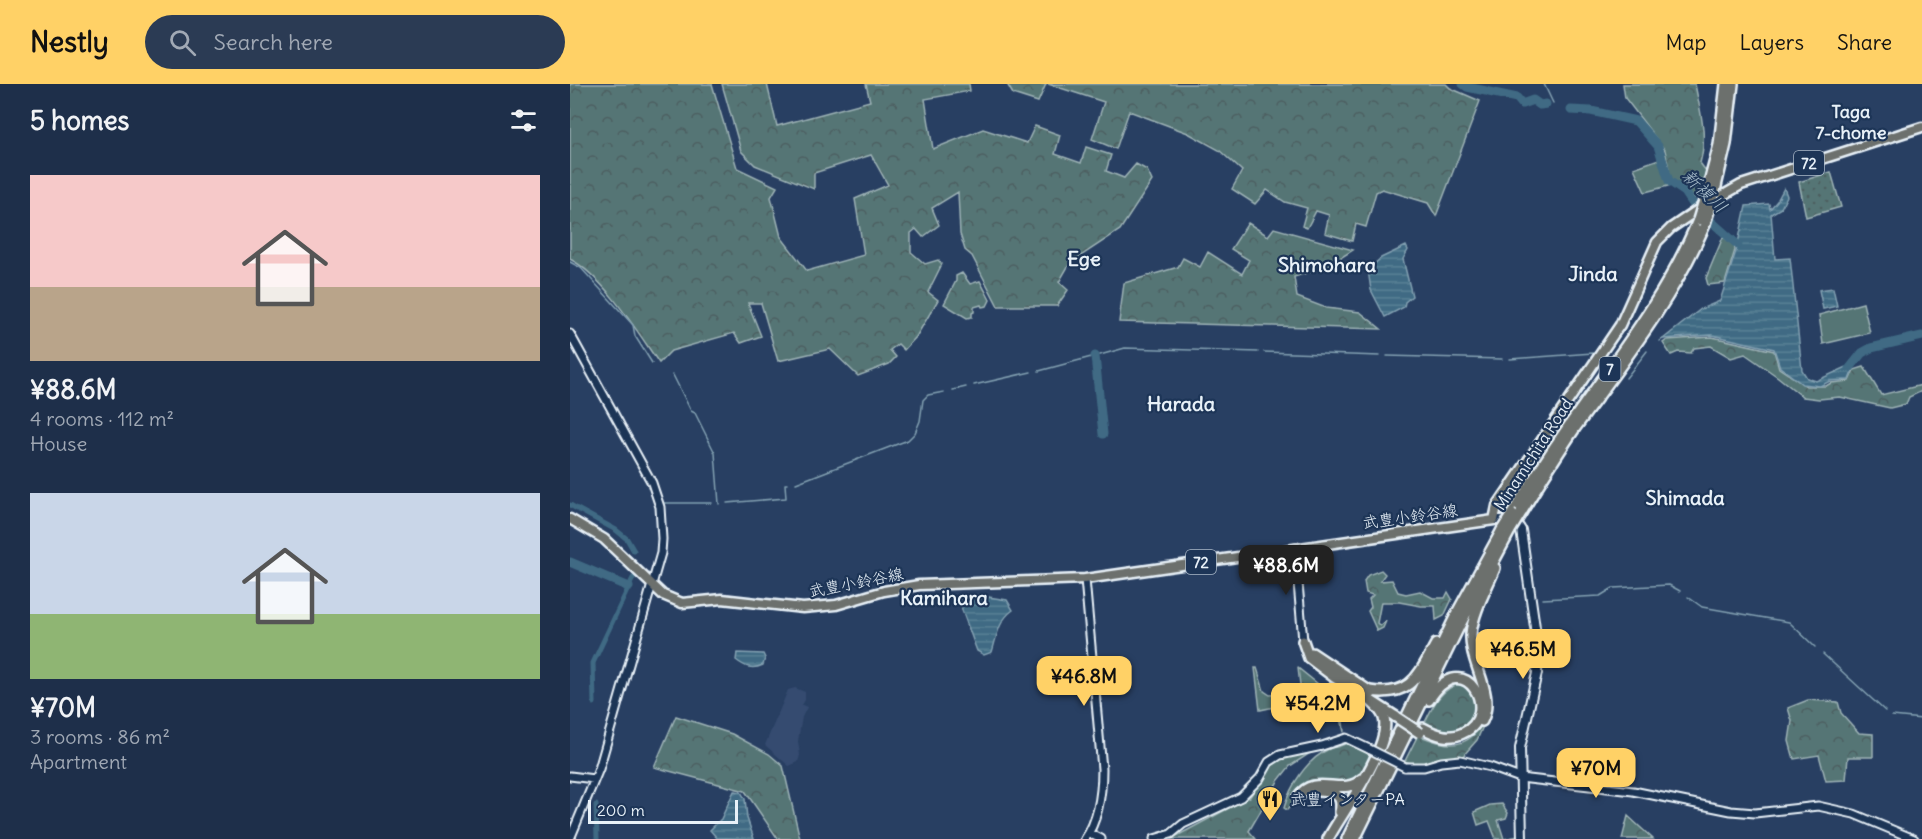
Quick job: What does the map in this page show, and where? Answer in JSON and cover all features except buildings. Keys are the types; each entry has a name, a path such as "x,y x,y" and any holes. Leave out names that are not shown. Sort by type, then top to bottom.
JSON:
{"highway":[{"name":"Minamichita Road","path":"1710,194 1719,145 1726,84"},
{"name":"Minamichita Road","path":"1345,839 1368,805 1516,513 1659,310 1685,267 1698,217 1710,194 1726,144 1733,84"},
{"name":"Minamichita Road","path":"1355,839 1368,805 1458,611 1490,552 1506,532"},
{"path":"1303,641 1311,652 1431,738 1448,742 1458,741 1474,732 1484,716 1486,707 1484,689 1472,652 1471,634 1474,621 1509,540 1506,532"},
{"path":"1368,694 1395,693 1415,678 1480,562 1490,552"},
{"path":"1368,805 1380,798 1427,704 1438,687 1449,680 1461,678 1476,688 1479,699 1478,717 1465,733 1444,737 1422,731"},
{"path":"1328,839 1339,817 1366,776 1385,732 1385,720 1382,713 1368,694"},
{"path":"1298,797 1305,789 1313,785 1354,786 1366,776"},
{"path":"1316,791 1330,792 1339,797 1342,805 1339,817"}],"main road":[{"name":"72","path":"1494,520 1497,506 1624,319 1657,242 1671,228 1698,217 1741,185 1922,127"},
{"name":"武豊小鈴谷線","path":"570,519 604,539 663,595 682,603 722,599 803,608 836,605 884,591 919,585 1085,579 1494,520"},
{"path":"1494,520 1511,520 1521,530 1537,631 1537,673 1520,748 1522,839"}],"street":[{"path":"570,334 652,483 660,507 662,539 653,585 611,730 570,839"},
{"path":"1295,548 1303,641"},
{"path":"1085,579 1102,770 1099,801 1087,836 1101,839"},
{"path":"1154,839 1171,834 1183,824 1241,797 1260,778 1269,762 1280,755 1346,738 1406,767 1424,767 1460,760 1490,767 1520,778 1633,791 1731,811 1776,811 1818,806 1854,814 1914,839"},
{"path":"570,776 594,779"}],"shaded area":[{"path":"1784,188 1787,196 1781,208 1771,214 1775,259 1790,258 1802,370 1807,378 1816,381 1849,366 1852,372 1849,380 1830,381 1820,386 1802,384 1780,367 1774,349 1712,335 1663,339 1701,309 1720,301 1737,248 1746,206 1769,204 1770,209"},
{"path":"1406,246 1408,250 1403,259 1412,296 1405,302 1404,307 1385,317 1371,290 1368,270 1381,258"},
{"path":"1833,288 1837,306 1823,309 1819,290"},
{"path":"976,595 1007,600 1013,610 1001,624 992,652 984,655 977,651 962,610 961,598"},
{"path":"737,653 763,654 765,658 763,665 746,666 736,660"},
{"path":"795,688 805,692 802,705 807,707 802,717 798,741 800,755 798,762 789,766 765,745 788,690"},
{"path":"734,791 741,792 745,799 747,818 754,839 717,838 710,830 721,819"}],"green space":[{"path":"570,84 712,84 737,168 777,187 771,197 781,237 807,271 864,255 855,199 888,185 871,155 814,173 814,189 755,165 741,151 722,84 767,84 777,126 870,101 866,84 969,84 970,91 925,99 933,149 983,129 1027,143 1035,126 1060,135 1055,154 1081,163 1086,147 1111,155 1106,171 1124,178 1136,164 1147,170 1152,181 1120,230 1070,263 1059,282 1068,290 1057,306 998,306 972,256 965,250 960,234 958,192 932,208 939,225 923,237 916,229 911,233 911,252 925,264 938,260 942,264 928,292 938,300 916,337 904,350 898,344 890,350 896,357 889,364 858,376 830,349 778,361 761,303 748,303 761,336 741,343 734,333 671,351 659,363 607,291 583,267 570,259"},
{"path":"1007,84 1046,84 1038,102 1013,94"},
{"path":"1048,84 1446,84 1480,101 1436,216 1428,203 1382,189 1376,192 1366,227 1356,224 1352,241 1325,233 1329,215 1316,211 1307,228 1302,226 1307,208 1285,202 1267,190 1255,204 1232,189 1242,171 1219,150 1188,133 1129,111 1116,149 1092,139 1104,102"},
{"path":"1623,84 1695,84 1703,133 1700,163 1706,171 1701,189 1695,198 1671,179 1665,150 1625,98"},
{"path":"1659,159 1668,186 1645,192 1634,168"},
{"path":"1831,172 1841,207 1806,217 1799,182"},
{"path":"1248,223 1268,236 1274,228 1353,250 1326,267 1294,277 1297,297 1326,308 1360,312 1381,329 1119,322 1124,283 1178,267 1183,258 1200,267 1208,252 1242,274 1249,260 1231,249"},
{"path":"1723,237 1734,244 1735,250 1725,283 1708,285 1706,278"},
{"path":"962,273 970,284 980,281 990,300 987,306 974,307 972,317 967,318 944,304 956,281 956,276"},
{"path":"1863,303 1870,333 1823,344 1819,315"},
{"path":"1712,337 1774,351 1779,368 1806,386 1826,386 1831,383 1849,381 1854,370 1864,367 1881,395 1922,385 1922,391 1909,397 1906,404 1890,408 1840,397 1819,399 1803,397 1745,354 1731,358 1711,346 1694,348 1691,353 1678,352 1671,355 1663,343 1667,340"},
{"path":"1381,570 1385,574 1380,581 1392,580 1398,592 1406,594 1420,591 1433,598 1445,598 1448,592 1452,599 1444,616 1436,620 1435,606 1381,602 1377,623 1380,626 1386,621 1383,628 1377,631 1368,611 1371,607 1369,599 1373,595 1366,593 1364,581 1368,575"},
{"path":"1255,668 1257,668 1264,691 1270,695 1301,693 1298,668 1339,701 1344,732 1338,705 1332,700 1312,699 1260,710"},
{"path":"1462,683 1471,691 1476,700 1474,717 1468,725 1451,733 1440,733 1424,724 1434,704 1443,693"},
{"path":"1808,700 1838,702 1841,713 1859,733 1873,734 1873,757 1848,757 1846,780 1826,781 1819,755 1794,759 1789,741 1792,721 1788,708"},
{"path":"676,716 732,734 769,754 783,766 800,839 778,839 745,791 654,767"},
{"path":"1487,717 1477,740 1462,757 1425,764 1405,761 1418,735 1440,742 1457,744 1473,736"},
{"path":"1346,743 1371,755 1356,778 1343,782 1313,781 1300,789 1287,810 1284,808 1290,791 1307,766 1329,749"},
{"path":"1313,751 1290,766 1278,781 1249,831 1256,839 1171,839 1250,797 1270,764 1281,756"},
{"path":"1502,804 1508,813 1506,818 1498,820 1504,839 1496,839 1489,821 1478,825 1474,812 1490,805"},
{"path":"1628,816 1653,839 1622,839"}],"waterway":[{"name":"新複川","path":"1463,84 1486,91"},
{"path":"1544,84 1553,103"},
{"name":"新複川","path":"1489,92 1517,98 1522,104 1533,100 1540,105 1546,104"},
{"name":"新複川","path":"1571,110 1591,111 1636,121 1658,146 1669,181 1685,192 1695,207 1738,245"},
{"path":"570,262 581,268 633,325 635,336 652,363"},
{"path":"1850,368 1862,353 1871,348 1922,336"},
{"path":"1100,355 1125,348 1258,352"},
{"path":"1626,378 1647,351"},
{"path":"1264,352 1380,356"},
{"path":"1510,359 1593,353 1595,355"},
{"path":"1039,371 1095,356"},
{"path":"1095,356 1103,434"},
{"path":"1387,356 1502,359"},
{"path":"974,385 1031,372"},
{"path":"673,375 715,453 719,504"},
{"path":"953,390 966,387"},
{"path":"796,483 908,440 915,433 920,421 923,400 928,395 944,392"},
{"path":"727,503 786,498 785,484 787,484"},
{"path":"664,503 712,503"},
{"path":"570,505 616,530 627,539 634,551"},
{"path":"570,562 629,587"},
{"path":"594,703 593,663 633,578"},
{"path":"1543,599 1600,596 1613,588 1669,585 1680,591"},
{"path":"1688,597 1702,607 1789,622 1815,647"},
{"path":"1823,654 1885,711"},
{"path":"1892,716 1922,719"},
{"path":"596,805 597,839"}],"place":[{"name":"武豊インターPA","path":"1270,822"}],"district":[{"name":"Taga 7-chome","path":"1851,121"},
{"name":"Ege","path":"1084,258"},
{"name":"Shimohara","path":"1327,264"},
{"name":"Jinda","path":"1593,273"},
{"name":"Harada","path":"1181,403"},
{"name":"Shimada","path":"1685,497"},
{"name":"Kamihara","path":"944,597"}]}
